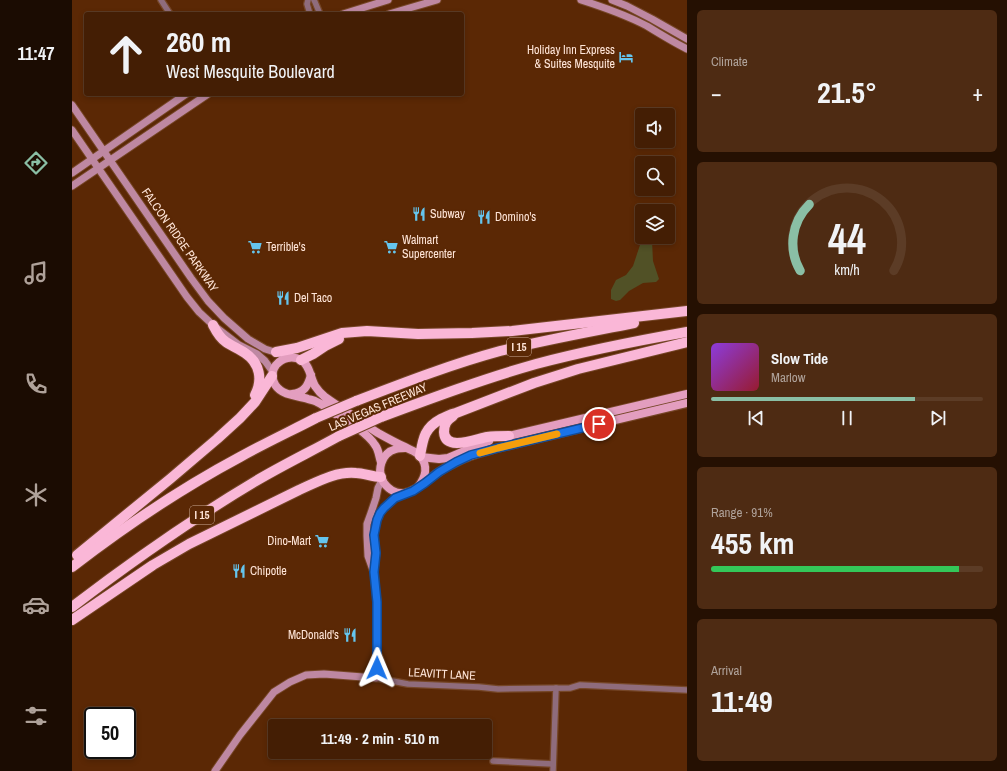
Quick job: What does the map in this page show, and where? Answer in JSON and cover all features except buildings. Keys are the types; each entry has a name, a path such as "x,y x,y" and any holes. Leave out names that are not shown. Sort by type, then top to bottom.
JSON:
{"highway":[{"path":"276,352 297,348 342,334 367,331 418,334 512,331 687,312"},
{"name":"LAS VEGAS FREEWAY","path":"72,567 167,500 240,456 356,400 498,352 687,312"},
{"path":"212,325 226,342 246,354 254,361 258,369 260,384 255,396 240,418"},
{"name":"LAS VEGAS FREEWAY","path":"72,607 181,528 256,481 339,436 381,417 464,386 536,364 590,350 687,332"},
{"path":"298,359 313,354 350,333"},
{"path":"421,456 425,432 437,421 451,414 534,383 578,369 687,342"},
{"path":"72,559 170,479 240,418 255,402 273,374"},
{"path":"456,413 445,424 444,434 451,442 457,444 489,437 509,436"},
{"path":"72,620 153,565 189,544 312,484 331,476 349,472 374,477 381,472"}],"main road":[{"path":"349,12 388,0"},
{"path":"396,12 437,0"},
{"path":"581,0 626,16 687,49"},
{"path":"612,0 634,9 687,39"},
{"path":"72,173 183,96"},
{"path":"72,186 205,96"},
{"name":"FALCON RIDGE PARKWAY","path":"72,105 208,301 224,318 248,339 265,349 298,359"},
{"path":"72,130 187,297 199,312 212,325 239,345 257,354 265,361 273,374 276,386 280,391 317,402 368,436 376,446 379,453 381,472 386,486 398,493 406,493"},
{"path":"273,374 276,365 286,358 298,359 305,363 315,387 324,397 377,432 406,448 414,450 421,456 425,466 425,476 418,487"},
{"path":"291,394 297,394 306,388 309,384 311,375"},
{"path":"421,456 439,459 448,458 481,444 509,436 687,394"},
{"path":"376,678 377,602 374,572 376,553 374,535 380,513 395,498 413,491 439,472 471,455 687,403"},
{"path":"374,572 368,556 367,524 376,498 381,472 387,454 395,449 406,448"},
{"name":"LEAVITT LANE","path":"215,771 240,735 274,692 290,682 306,675 324,674 376,678"}],"street":[{"path":"161,0 169,12"},
{"path":"308,0 307,4 309,12"},
{"path":"314,0 319,12"},
{"name":"LEAVITT LANE","path":"376,678 408,684 498,689 570,688 580,685 687,690"},
{"path":"552,771 556,688"},
{"path":"493,761 553,764"}],"shaded area":[{"path":"640,244 652,244 653,261 659,279 656,282 643,283 629,291 620,300 616,301 611,299 611,290 616,280 626,275 633,266"}],"slow traffic":[{"path":"480,453 557,434"}],"place":[{"name":"Holiday Inn Express & Suites Mesquite","path":"626,57"},
{"name":"Subway","path":"419,214"},
{"name":"Domino's","path":"484,217"},
{"name":"Terrible's","path":"255,247"},
{"name":"Walmart Supercenter","path":"391,247"},
{"name":"Del Taco","path":"283,298"},
{"name":"Dino-Mart","path":"322,541"},
{"name":"Chipotle","path":"239,571"},
{"name":"McDonald's","path":"350,635"}],"route":[{"path":"377,668 377,602 374,572 376,553 374,535 377,520 384,508 395,498 413,491 439,472 471,455 599,424"}]}
